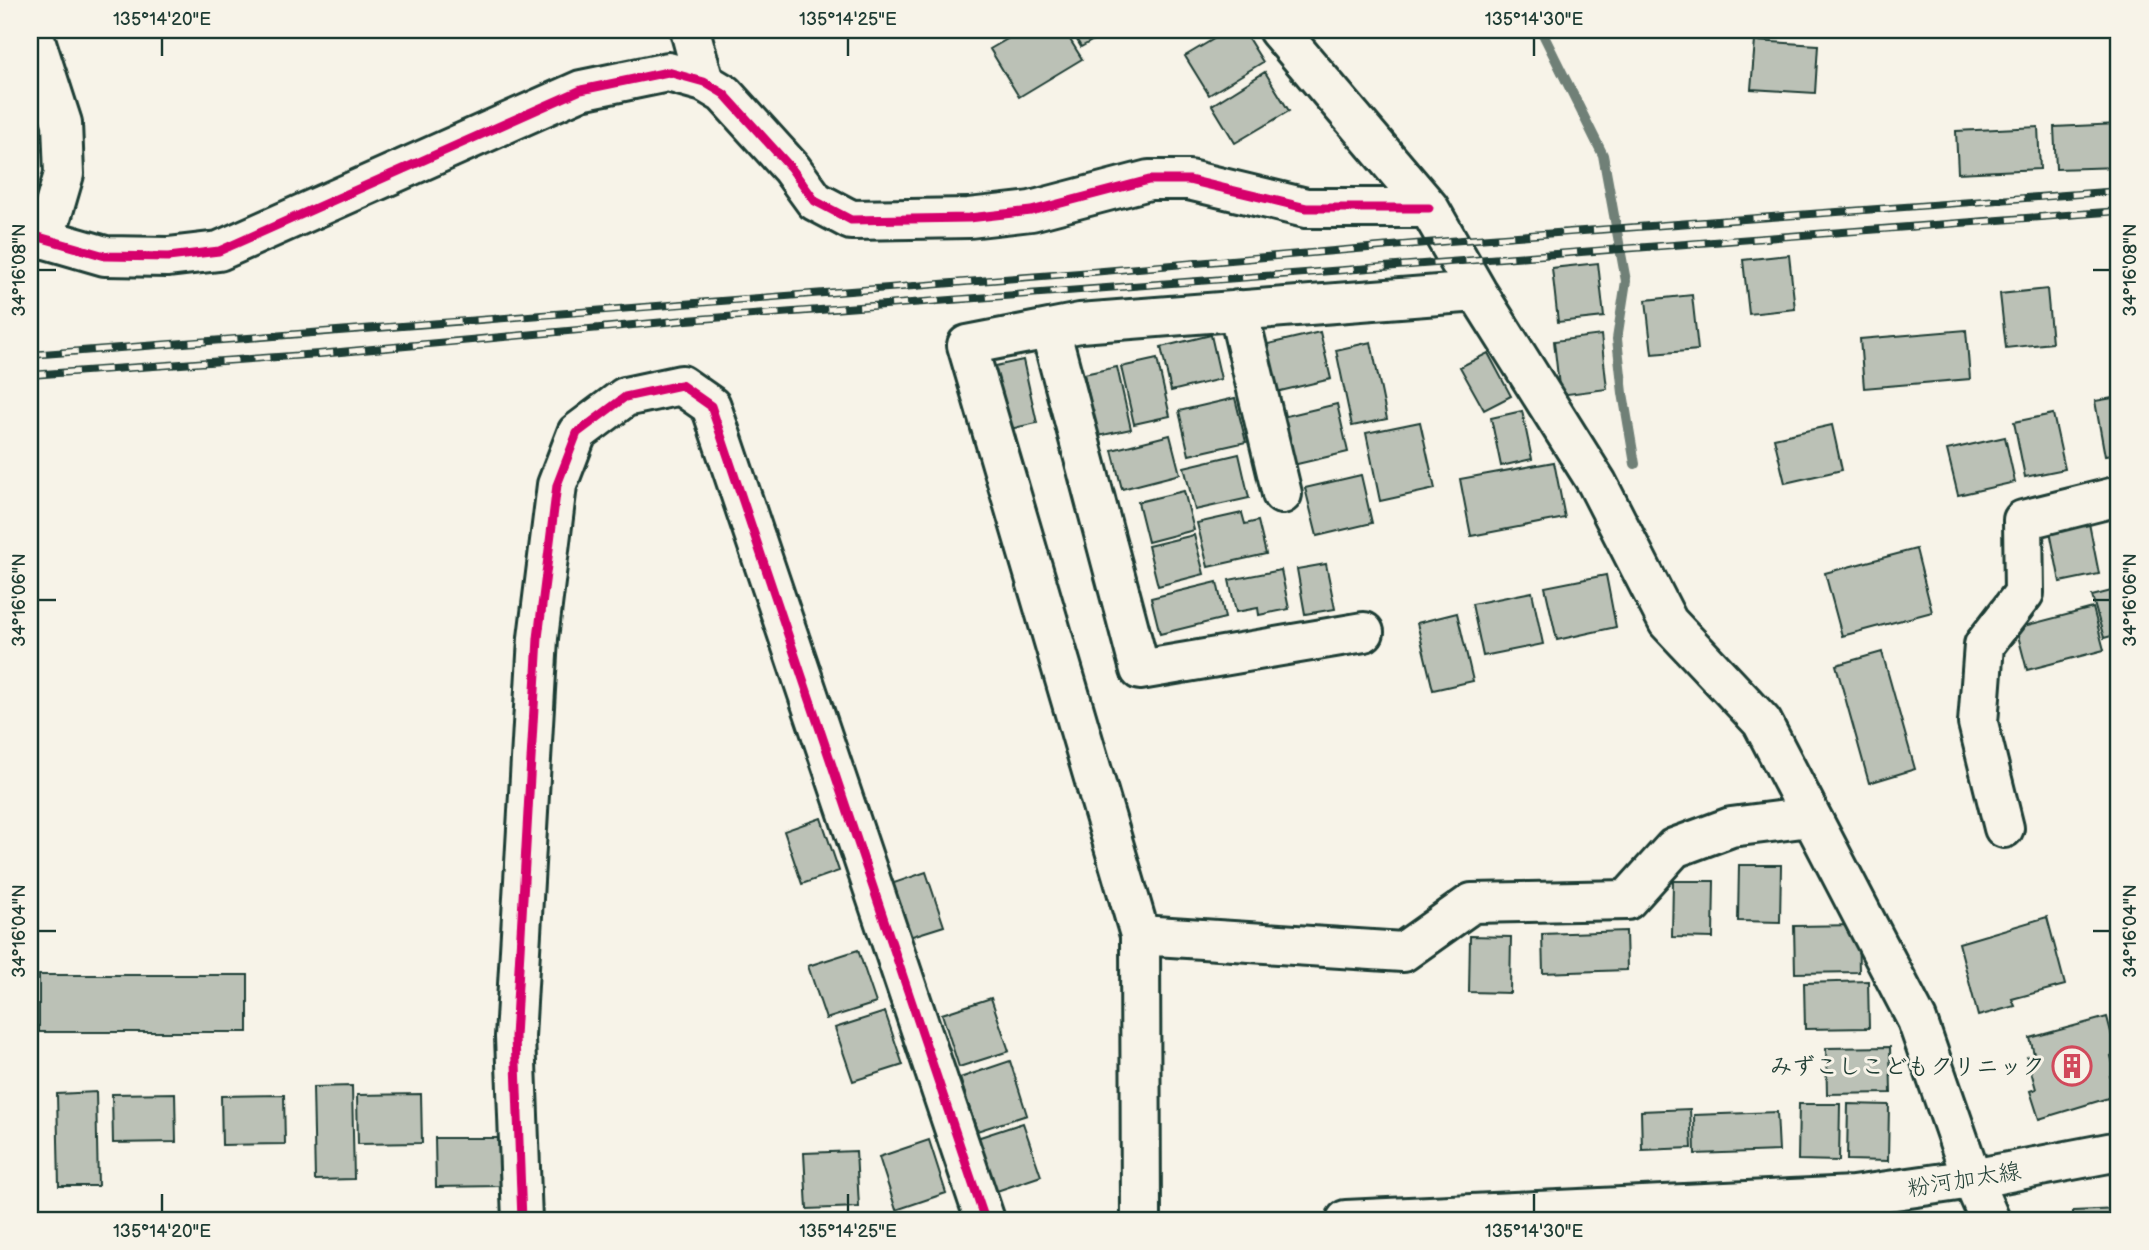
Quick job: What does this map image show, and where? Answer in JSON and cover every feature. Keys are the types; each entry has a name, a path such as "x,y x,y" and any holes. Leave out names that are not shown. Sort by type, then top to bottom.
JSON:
{"street":[{"path":"32,30 62,123 64,174 52,215 35,239 105,256 168,257 219,251 581,90 668,72 704,82 724,94 791,168 815,201 851,220 969,218 1031,211 1149,180 1189,180 1306,208 1429,208"},
{"path":"690,30 704,82"},
{"path":"1278,30 1429,208 1477,292 1597,483 1668,622 1762,722 1917,1020 1972,1179 1990,1220"},
{"path":"1141,1220 1139,935 967,345 1080,323 1477,292"},
{"path":"1238,310 1282,494"},
{"path":"1050,329 1140,670 1364,632"},
{"path":"522,1220 515,1037 538,638 557,485 577,433 625,397 681,385 711,406 985,1220"},
{"path":"2004,828 1978,723 1984,645 2024,593 2023,520 2119,496"},
{"path":"1139,935 1403,952 1472,903 1627,900 1674,848 1731,827 1811,817"},
{"name":"粉河加太線","path":"1346,1220 1853,1196 1972,1179 2119,1151"}],"building":[{"path":"1023,30 1064,30 1082,59 1019,97 990,49"},
{"path":"1071,30 1111,30 1081,47"},
{"path":"1229,30 1243,30 1263,62 1209,95 1185,56"},
{"path":"1755,41 1818,45 1815,93 1751,89"},
{"path":"1265,72 1289,111 1235,143 1212,105"},
{"path":"2119,124 2119,167 2056,169 2054,127"},
{"path":"2038,127 2040,169 1958,173 1956,131"},
{"path":"1789,255 1795,309 1749,314 1743,260"},
{"path":"1598,263 1604,317 1558,322 1552,268"},
{"path":"2047,289 2052,343 2006,348 2000,294"},
{"path":"1692,295 1698,350 1652,354 1646,300"},
{"path":"1966,330 1970,379 1864,388 1860,339"},
{"path":"1320,332 1331,379 1276,392 1264,345"},
{"path":"1211,335 1221,379 1171,391 1161,347"},
{"path":"1601,335 1607,389 1560,395 1554,341"},
{"path":"1371,342 1387,419 1352,426 1336,350"},
{"path":"1488,353 1511,396 1484,410 1460,367"},
{"path":"1157,359 1170,416 1134,424 1121,367"},
{"path":"1023,360 1037,423 1005,430 991,367"},
{"path":"1117,367 1131,429 1098,436 1084,374"},
{"path":"2119,397 2119,454 2105,456 2095,401"},
{"path":"1235,398 1246,442 1189,455 1179,411"},
{"path":"1337,404 1348,452 1293,465 1282,417"},
{"path":"1522,411 1532,459 1501,466 1491,418"},
{"path":"2053,414 2065,469 2025,477 2014,422"},
{"path":"1420,422 1435,489 1380,501 1366,433"},
{"path":"1832,425 1842,470 1785,483 1774,438"},
{"path":"1170,435 1180,474 1122,489 1112,450"},
{"path":"2005,437 2015,482 1958,495 1947,450"},
{"path":"1239,454 1249,498 1195,510 1184,467"},
{"path":"1554,462 1565,518 1471,536 1460,479"},
{"path":"1361,475 1372,523 1317,536 1305,488"},
{"path":"1184,491 1194,530 1148,542 1138,502"},
{"path":"1242,513 1245,524 1258,521 1266,554 1208,567 1197,523"},
{"path":"2088,518 2099,574 2060,582 2049,526"},
{"path":"1194,535 1204,574 1158,586 1148,546"},
{"path":"1916,549 1932,612 1842,636 1825,573"},
{"path":"1326,564 1335,609 1305,614 1297,569"},
{"path":"1281,570 1289,609 1259,615 1258,608 1236,612 1229,580"},
{"path":"1606,575 1616,627 1557,640 1545,587"},
{"path":"1217,582 1225,618 1160,634 1151,598"},
{"path":"2119,589 2119,634 2104,638 2092,596"},
{"path":"1532,592 1543,644 1483,656 1472,604"},
{"path":"2093,608 2104,650 2027,670 2016,628"},
{"path":"1457,613 1473,681 1433,690 1417,623"},
{"path":"1882,652 1915,769 1869,783 1836,665"},
{"path":"821,818 839,871 802,884 784,831"},
{"path":"1739,865 1781,865 1780,922 1738,921"},
{"path":"926,872 944,926 906,938 888,885"},
{"path":"1673,881 1714,881 1713,938 1672,937"},
{"path":"2047,917 2065,985 2012,999 2015,1006 1978,1016 1959,943"},
{"path":"1858,925 1859,972 1795,973 1794,926"},
{"path":"1626,931 1627,970 1543,973 1542,934"},
{"path":"1470,936 1511,937 1510,993 1469,992"},
{"path":"858,950 876,1003 826,1019 808,966"},
{"path":"39,975 248,975 248,1032 39,1032"},
{"path":"1868,981 1869,1028 1805,1029 1804,983"},
{"path":"991,998 1009,1051 959,1067 942,1014"},
{"path":"885,1012 903,1065 853,1081 835,1028"},
{"name":"みずこしこどもクリニック","path":"2107,1017 2117,1055 2111,1056 2116,1075 2110,1076 2115,1096 2039,1119 2030,1091 2036,1089 2027,1057 2034,1054 2030,1038"},
{"path":"1890,1047 1891,1093 1827,1094 1826,1048"},
{"path":"1010,1061 1027,1115 977,1131 960,1078"},
{"path":"352,1086 354,1179 315,1180 313,1087"},
{"path":"96,1092 98,1186 59,1186 57,1094"},
{"path":"175,1093 176,1142 113,1143 112,1094"},
{"path":"421,1094 422,1143 358,1144 357,1095"},
{"path":"284,1095 285,1144 222,1145 221,1096"},
{"path":"1799,1104 1840,1104 1839,1161 1798,1160"},
{"path":"1848,1104 1889,1105 1888,1161 1847,1160"},
{"path":"1690,1109 1692,1148 1642,1150 1641,1111"},
{"path":"1777,1112 1779,1151 1695,1154 1694,1115"},
{"path":"1023,1123 1041,1176 991,1193 974,1139"},
{"path":"435,1138 499,1138 500,1186 436,1187"},
{"path":"929,1140 946,1193 896,1210 879,1157"},
{"path":"856,1151 859,1207 807,1209 804,1153"},
{"path":"2119,1209 2119,1220 2073,1220 2073,1211"}],"waterway":[{"path":"1541,30 1603,155 1626,281 1617,339 1635,464"}],"railway":[{"path":"30,355 1080,273 1449,241 2119,191"},
{"path":"30,375 319,354 687,320 2119,211"}],"cycle path":[{"path":"39,237 105,256 168,257 219,251 581,90 668,72 704,82 724,94 791,168 815,201 851,220 969,218 1031,211 1149,180 1189,180 1306,208 1429,208"},
{"path":"522,1220 515,1037 538,638 557,485 577,433 625,397 681,385 711,406 985,1220"}],"place":[{"name":"みずこしこどもクリニック","path":"2072,1066"}]}
